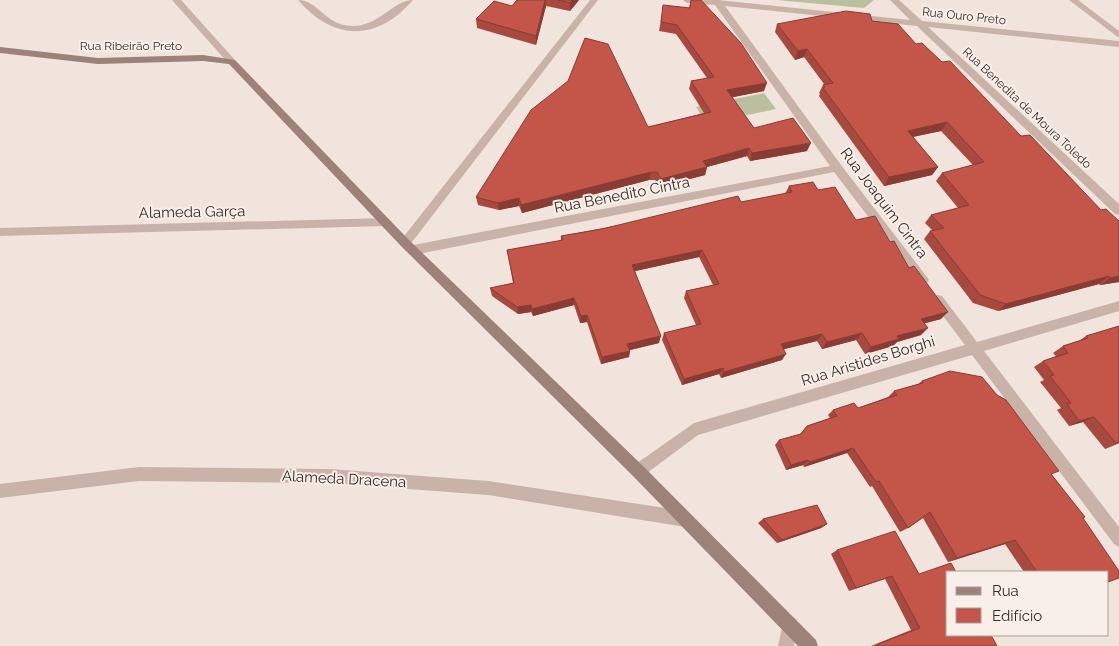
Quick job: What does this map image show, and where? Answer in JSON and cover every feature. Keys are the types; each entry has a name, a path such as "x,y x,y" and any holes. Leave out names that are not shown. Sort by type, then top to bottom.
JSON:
{"main road":[{"name":"Rua Ribeirão Preto","path":"0,50 98,60 203,58 232,62"},
{"path":"232,62 409,246 638,471 810,646"}],"street":[{"path":"176,0 232,62"},
{"path":"302,0 330,24 344,29 361,28 380,23 409,0"},
{"path":"409,246 594,0"},
{"name":"Rua Ouro Preto","path":"687,0 1119,44"},
{"name":"Rua Benedita de Moura Toledo","path":"894,0 1119,211"},
{"path":"1073,0 1119,35"},
{"name":"Rua Joaquim Cintra","path":"718,3 837,168 1119,539"},
{"name":"Rua Benedito Cintra","path":"409,246 837,168"},
{"name":"Alameda Garça","path":"0,232 386,222"},
{"name":"Rua Aristides Borghi","path":"638,471 694,430 974,346 1119,306"},
{"name":"Alameda Dracena","path":"0,490 139,474 330,476 488,488 685,519"},
{"path":"786,646 790,625"}],"green space":[{"path":"776,0 874,0 864,8"},
{"path":"764,93 776,109 706,124 696,107"}],"building":[{"path":"517,0 545,0 536,36 476,19 494,1 512,6"},
{"path":"558,0 572,0 570,3"},
{"path":"691,0 701,0 741,43 767,83 727,90 754,128 793,118 811,143 752,153 749,148 703,161 707,167 661,179 657,172 651,172 521,205 519,198 498,203 476,197 531,110 568,81 585,38 608,44 648,127 711,112 691,81 714,77 677,25 661,22 663,5 690,8"},
{"path":"846,11 870,14 872,21 898,24 916,44 922,43 942,62 950,61 1021,136 1030,135 1101,210 1106,209 1119,221 1119,276 1110,278 1109,276 1006,304 980,295 930,231 944,228 931,215 969,205 942,173 984,162 947,122 908,131 938,167 889,177 823,88 825,87 823,85 833,83 807,49 798,51 777,24"},
{"path":"813,182 818,190 835,187 856,220 875,216 890,242 894,241 909,268 914,266 948,312 921,319 928,328 897,336 899,339 871,347 862,333 827,342 822,334 781,344 786,354 724,372 723,368 684,379 664,333 701,324 686,291 719,284 702,250 632,265 661,336 627,344 630,351 602,357 587,315 581,316 574,298 532,309 531,305 517,307 490,288 514,283 507,250 563,240 561,236 602,229 738,196 741,202 792,192 789,186"},
{"path":"1119,326 1119,442 1116,443 1094,417 1079,421 1067,404 1071,403 1050,376 1054,375 1043,361 1068,353 1063,346 1088,338 1086,336"},
{"path":"950,371 982,377 997,395 1006,400 1059,471 1051,474 1085,517 1083,518 1119,571 1119,578 1109,582 1109,571 1036,571 1015,540 957,558 930,512 908,528 879,481 876,482 853,448 810,462 808,460 791,465 779,440 801,434 807,426 837,416 833,410 854,403 858,408 897,395 894,391 923,383 922,381"},
{"path":"817,505 827,524 782,540 763,519"},
{"path":"895,531 919,574 951,563 955,571 946,571 946,636 992,636 997,646 881,646 878,644 920,628 892,576 856,588 837,550"}]}
